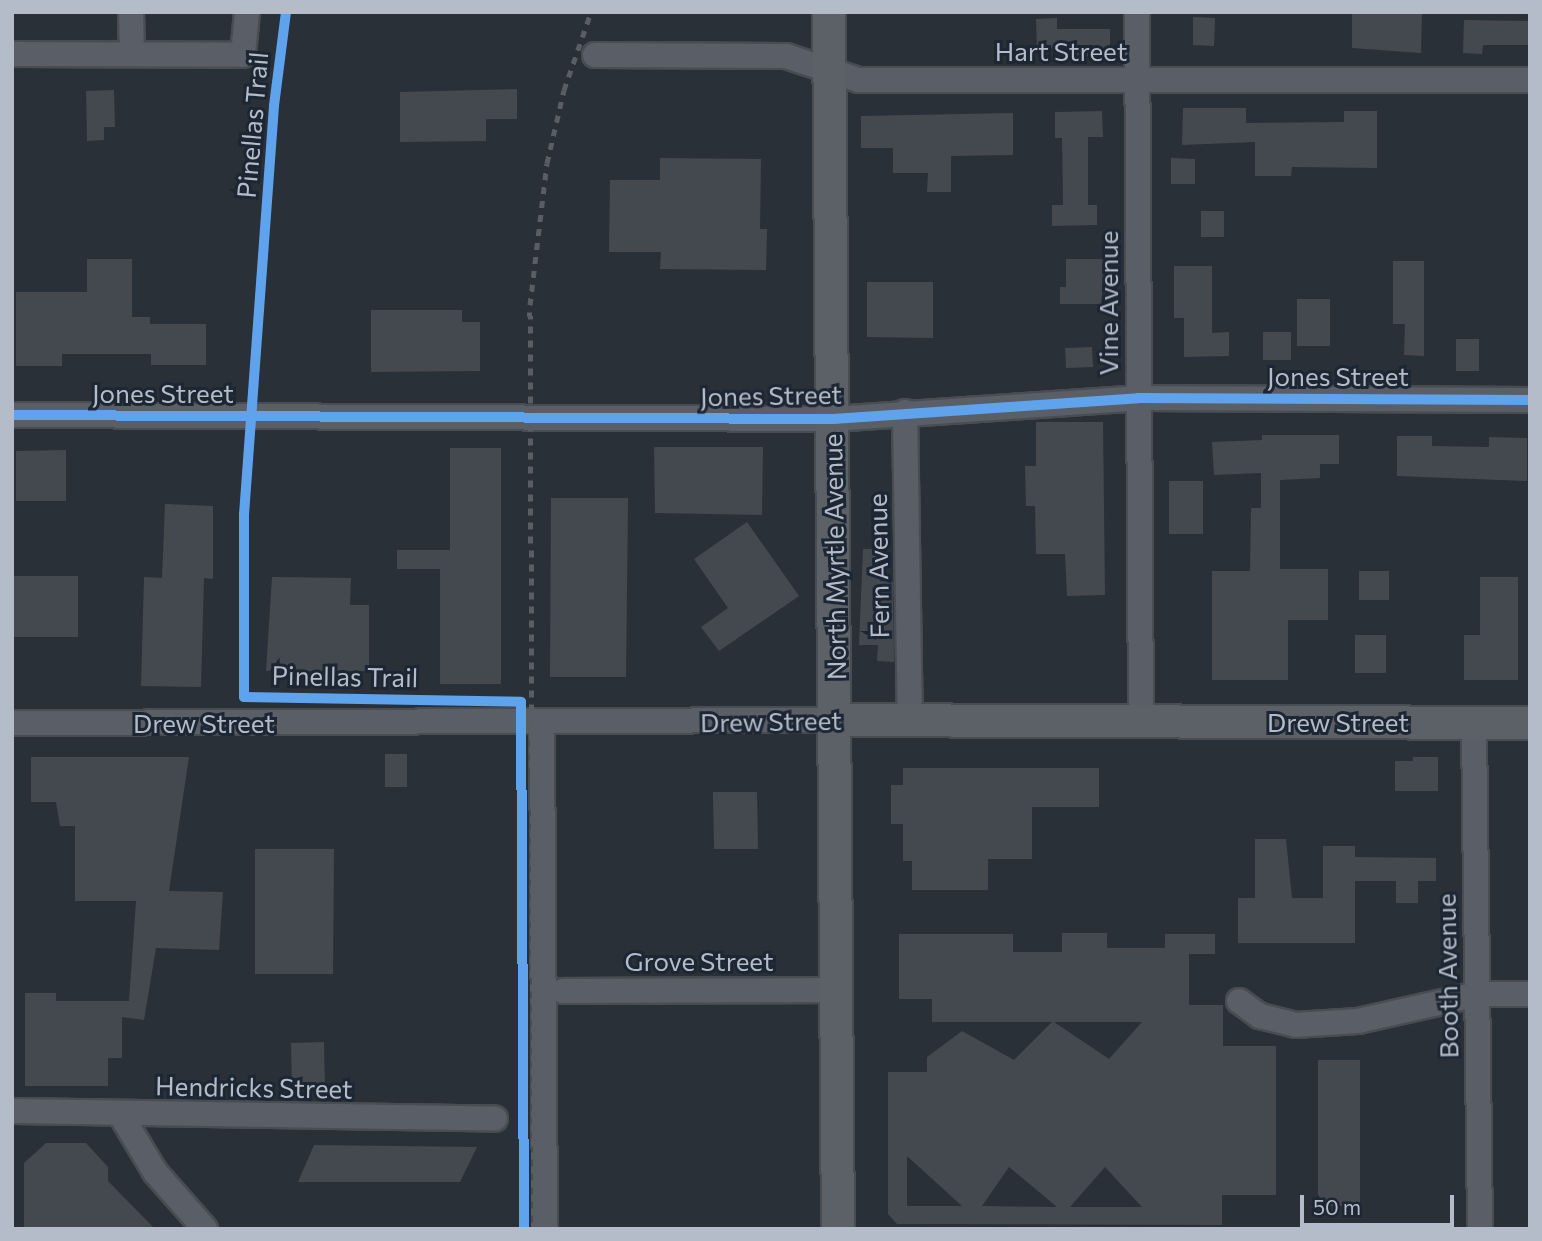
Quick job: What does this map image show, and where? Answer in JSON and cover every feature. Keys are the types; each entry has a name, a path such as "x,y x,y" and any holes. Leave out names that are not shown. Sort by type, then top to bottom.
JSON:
{"main road":[{"name":"North Myrtle Avenue","path":"829,12 838,1229"},
{"name":"Drew Street","path":"835,720 1530,723"}],"street":[{"path":"131,12 132,54"},
{"path":"12,54 243,55 247,12"},
{"name":"Vine Avenue","path":"1137,12 1141,721"},
{"name":"Hart Street","path":"595,55 786,56 859,79 1137,82 1530,80"},
{"name":"Jones Street","path":"12,415 833,419 1138,398 1530,400"},
{"name":"Fern Avenue","path":"905,412 911,720"},
{"name":"Drew Street","path":"12,723 835,720"},
{"path":"542,723 545,1229"},
{"name":"Booth Avenue","path":"1474,723 1480,1229"},
{"name":"Grove Street","path":"563,991 836,990"},
{"path":"1239,1001 1260,1016 1295,1025 1358,1021 1478,994 1530,994"},
{"name":"Hendricks Street","path":"12,1111 121,1115 495,1119"},
{"path":"121,1115 155,1171 205,1229"}],"building":[{"path":"1352,12 1422,12 1421,53 1352,48"},
{"path":"1193,17 1215,18 1214,46 1193,45"},
{"path":"1057,18 1057,29 1110,29 1110,56 1076,56 1076,47 1037,49 1036,19"},
{"path":"1464,20 1530,21 1530,45 1483,45 1482,54 1463,53"},
{"path":"517,89 517,119 486,119 486,141 400,142 400,92"},
{"path":"114,90 115,127 104,127 104,140 87,141 86,91"},
{"path":"1183,108 1246,108 1246,123 1344,122 1344,111 1377,111 1377,168 1292,167 1291,176 1255,176 1255,142 1182,145"},
{"path":"1102,111 1103,137 1088,137 1088,205 1097,205 1097,225 1052,226 1052,205 1063,205 1062,138 1055,138 1055,112"},
{"path":"1013,113 1013,155 951,156 951,192 927,192 928,173 893,173 893,148 861,148 861,116"},
{"path":"660,158 761,159 760,229 767,229 766,270 660,269 661,252 609,252 610,180 660,180"},
{"path":"1171,158 1195,159 1195,184 1171,184"},
{"path":"1201,211 1224,211 1224,237 1201,237"},
{"path":"87,259 132,259 132,317 150,317 150,324 206,324 206,365 151,365 151,354 62,354 62,366 16,366 16,292 87,292"},
{"path":"1066,259 1106,259 1101,304 1060,304 1060,287 1066,287"},
{"path":"1393,261 1424,261 1424,356 1404,355 1405,324 1393,324"},
{"path":"1174,266 1212,266 1212,333 1229,332 1229,356 1184,357 1184,318 1174,318"},
{"path":"867,282 933,282 933,338 867,337"},
{"path":"1297,299 1330,299 1330,346 1297,346"},
{"path":"371,310 462,310 462,322 480,322 480,371 371,372"},
{"path":"1263,332 1291,332 1291,360 1263,360"},
{"path":"1456,339 1479,339 1479,371 1456,371"},
{"path":"1092,347 1093,367 1066,368 1065,348"},
{"path":"1036,422 1103,422 1105,595 1067,596 1065,554 1036,554 1035,506 1026,506 1025,466 1036,466"},
{"path":"1262,435 1339,435 1339,464 1320,464 1320,478 1280,480 1280,569 1328,569 1328,620 1288,620 1288,680 1212,680 1212,571 1250,571 1251,508 1261,508 1261,473 1214,475 1212,442 1262,440"},
{"path":"1397,436 1432,436 1432,446 1489,447 1489,437 1527,438 1527,481 1397,476"},
{"path":"654,447 763,447 762,515 655,513"},
{"path":"450,448 501,448 501,684 440,684 440,569 397,569 397,550 450,550"},
{"path":"66,450 66,501 16,501 16,451"},
{"path":"1169,481 1203,481 1203,534 1169,534"},
{"path":"551,498 628,498 626,677 550,677"},
{"path":"165,504 213,506 213,579 204,578 201,687 141,686 144,577 162,578"},
{"path":"747,522 799,596 719,651 701,627 728,608 694,559"},
{"path":"863,549 881,549 880,581 893,582 894,662 877,661 878,645 859,645"},
{"path":"1359,571 1389,571 1389,600 1359,600"},
{"path":"14,576 78,576 78,637 14,637"},
{"path":"272,577 351,578 350,605 369,605 369,671 266,671"},
{"path":"1480,577 1518,577 1518,680 1464,680 1464,635 1480,635"},
{"path":"1355,635 1386,635 1386,673 1355,673"},
{"path":"385,754 407,754 407,787 385,787"},
{"path":"31,757 189,757 169,891 223,892 219,950 156,948 144,1020 122,1017 122,1058 108,1058 108,1086 25,1086 25,993 56,993 56,1001 129,1001 136,901 75,901 75,826 60,826 56,802 31,802"},
{"path":"1413,757 1438,757 1438,791 1395,791 1395,761 1413,761"},
{"path":"903,768 1099,768 1099,807 1032,807 1032,859 988,859 988,890 912,890 912,861 903,861 903,824 891,824 891,785 903,785"},
{"path":"713,792 757,792 758,849 714,849"},
{"path":"1255,839 1286,839 1292,898 1323,898 1323,846 1355,846 1355,857 1436,858 1436,881 1418,881 1418,903 1396,903 1396,881 1355,881 1355,943 1238,943 1238,898 1255,898"},
{"path":"255,849 334,849 333,974 255,974"},
{"path":"1062,933 1107,933 1107,948 1165,948 1165,934 1215,934 1215,954 1189,954 1189,1005 1223,1005 1223,1046 1276,1046 1276,1195 1222,1195 1222,1225 897,1224 888,1214 888,1072 927,1072 927,1057 962,1031 1014,1060 1052,1022 932,1022 932,999 899,999 899,934 1013,934 1013,952 1062,952","holes":["1054,1022 1142,1022 1109,1059","907,1156 962,1206 907,1206","1009,1167 1057,1207 982,1206","1105,1167 1142,1207 1070,1207"]},
{"path":"324,1042 325,1088 292,1089 291,1043"},
{"path":"1318,1060 1360,1060 1360,1206 1318,1206"},
{"path":"46,1143 86,1143 108,1167 108,1181 155,1229 24,1229 24,1163"},
{"path":"314,1145 477,1147 460,1182 298,1182"}],"railway":[{"path":"534,1229 530,305 547,163 564,90 591,12"}],"cycle path":[{"name":"Pinellas Trail","path":"286,12 274,106 244,514 244,697 521,702 524,1229"},
{"path":"12,415 833,419 1138,398 1530,400"}]}
